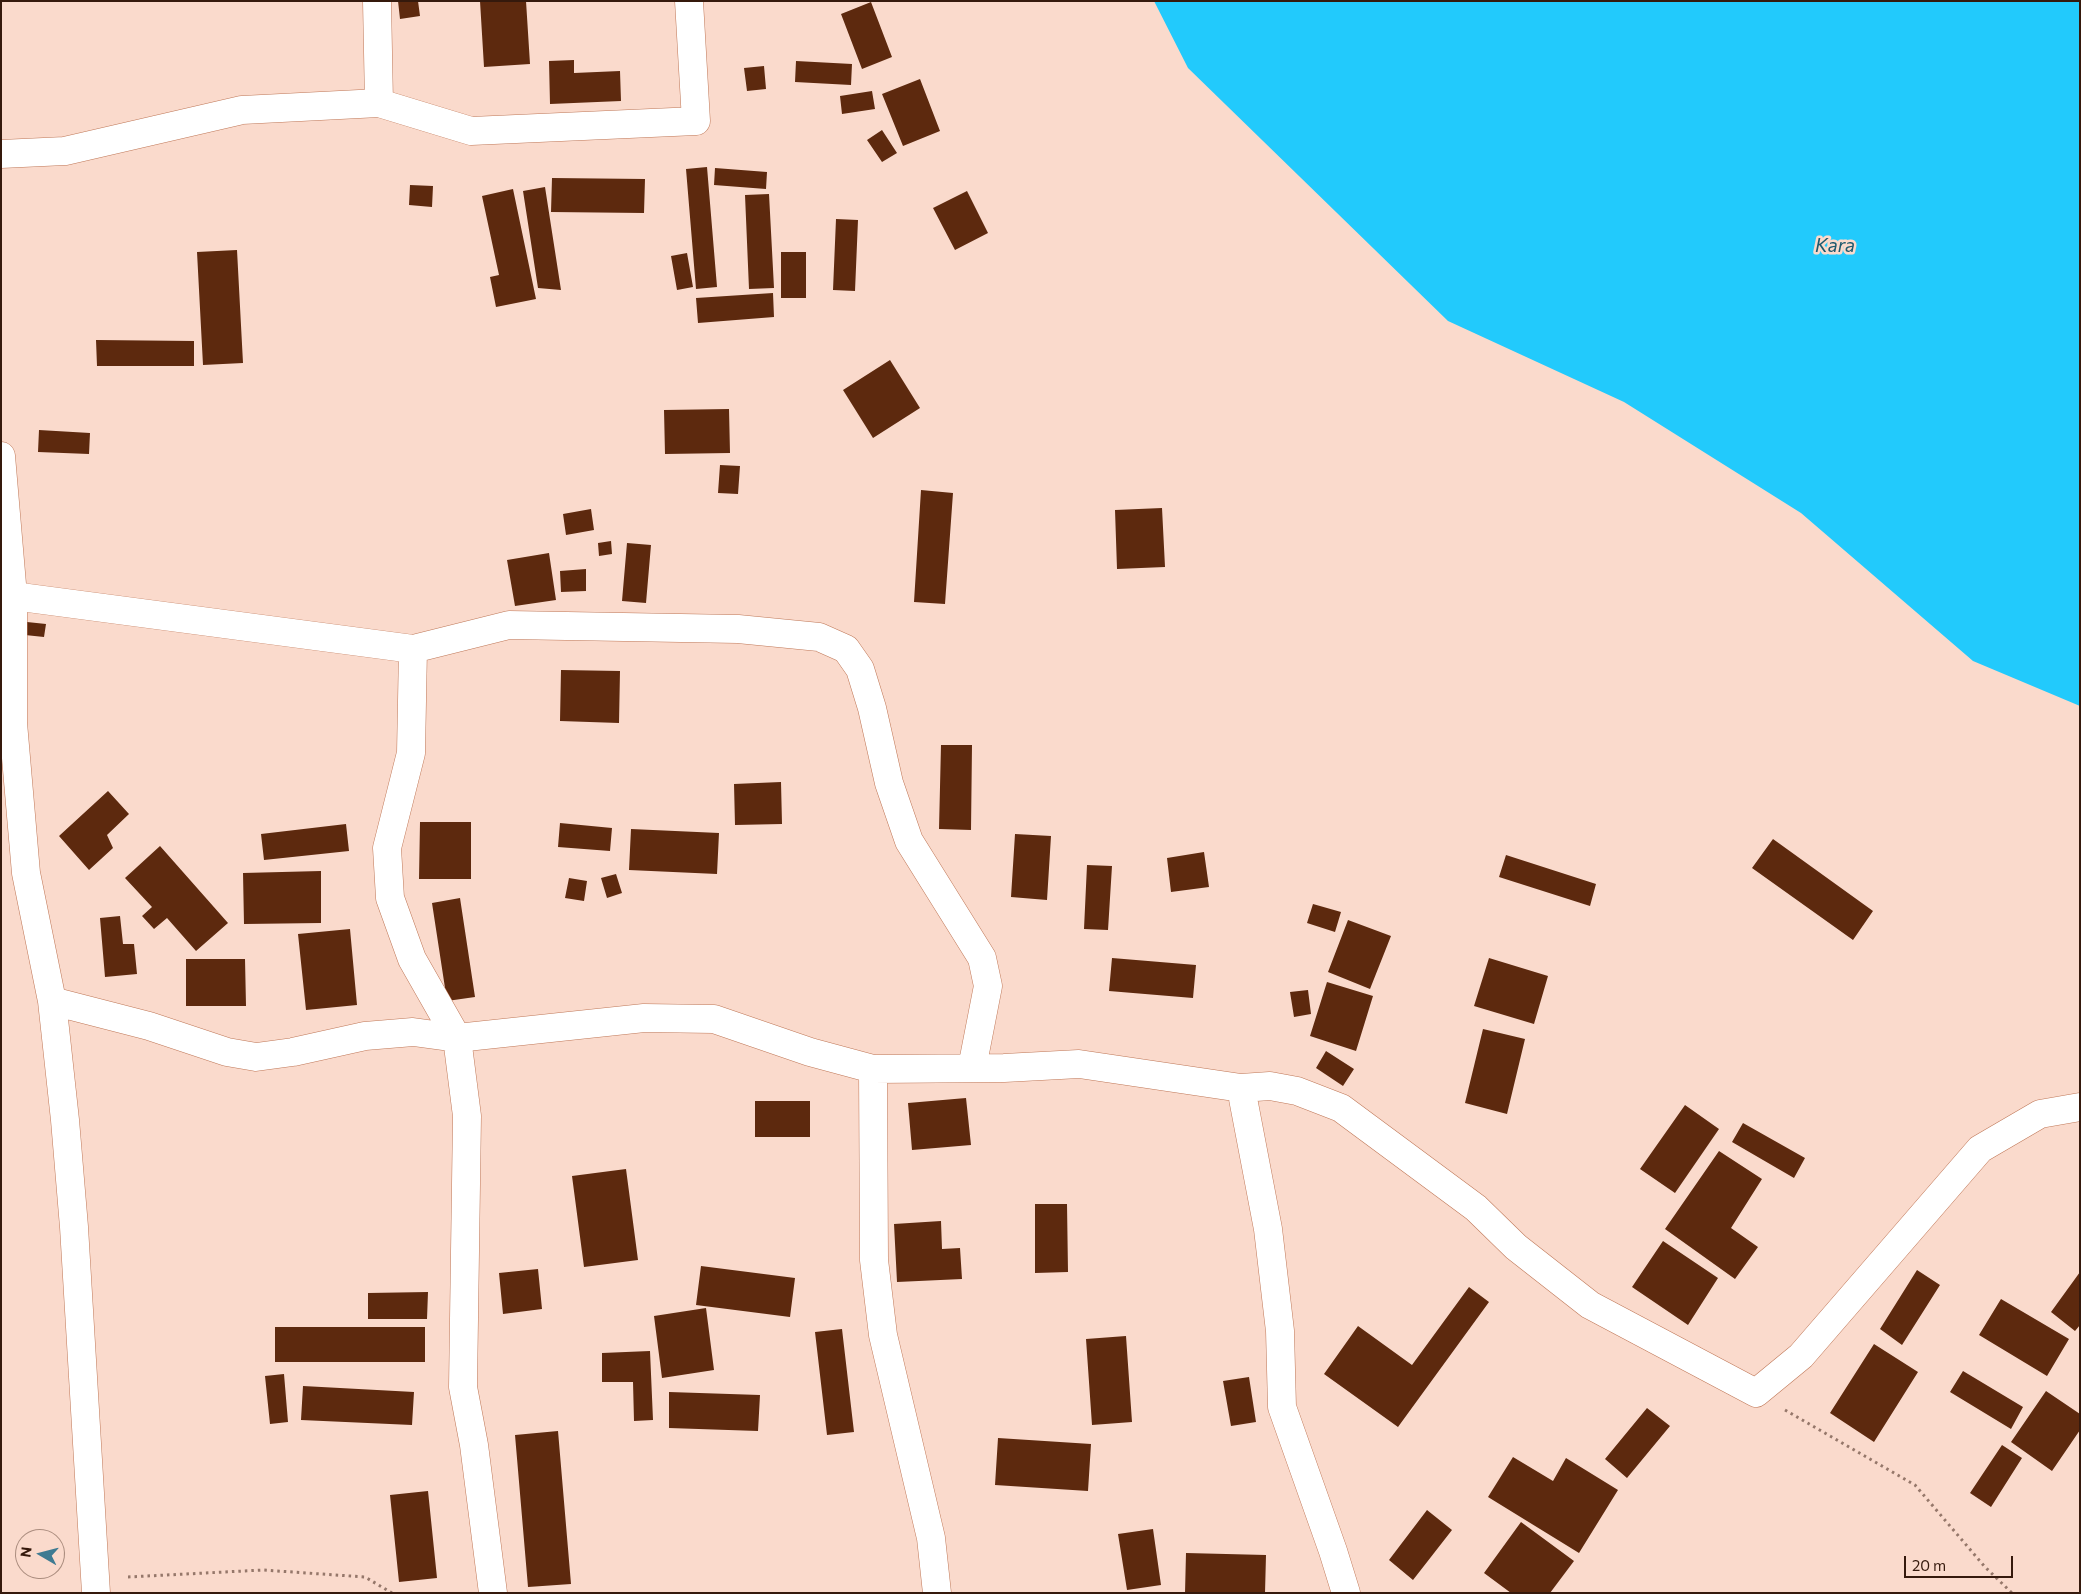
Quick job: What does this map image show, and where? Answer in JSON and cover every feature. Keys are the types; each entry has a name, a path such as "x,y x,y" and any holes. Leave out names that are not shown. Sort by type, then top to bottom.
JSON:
{"street":[{"path":"377,1 379,103"},
{"path":"1,154 65,151 242,110 379,103 471,131 696,121 689,1"},
{"path":"1,456 13,596 13,723 26,873 52,1001 74,1228 95,1586"},
{"path":"13,596 413,649 509,626 738,629 819,637 846,649 860,669 872,708 889,783 909,841 982,958 988,986 972,1068"},
{"path":"413,649 411,753 387,848 390,898 412,959 457,1038 467,1116 463,1387 474,1445 493,1593"},
{"path":"52,1001 150,1026 227,1052 256,1057 293,1052 374,1035 414,1032 457,1038 644,1018 714,1019 810,1052 874,1068 972,1068 1079,1064 1240,1088 1270,1086 1297,1091 1341,1108 1476,1208 1516,1247 1590,1305 1756,1393 1801,1356 1980,1149 2040,1114 2080,1107"},
{"path":"874,1068 874,1260 883,1335 931,1538 938,1593"},
{"path":"1240,1088 1268,1230 1280,1331 1282,1407 1346,1593"}],"path":[{"path":"1756,1393 1813,1428 1915,1485 1984,1567 2012,1593"},
{"path":"95,1586 263,1570 365,1577 392,1593"}],"water":[{"name":"Kara","path":"1154,1 2080,1 2080,706 1973,661 1801,513 1624,402 1448,321 1188,68"}],"building":[{"path":"398,1 418,1 420,16 400,19"},
{"path":"480,1 526,1 530,64 484,67"},
{"path":"871,2 892,57 862,69 841,14"},
{"path":"574,60 574,73 620,71 621,101 550,104 549,61"},
{"path":"796,61 852,64 851,85 795,82"},
{"path":"764,66 766,89 747,91 744,68"},
{"path":"920,79 940,131 903,146 882,94"},
{"path":"872,91 875,109 842,114 840,96"},
{"path":"882,130 897,153 882,162 867,140"},
{"path":"707,167 717,287 696,289 686,169"},
{"path":"715,168 767,172 766,189 714,185"},
{"path":"552,178 645,179 644,213 551,212"},
{"path":"410,185 433,186 432,207 409,205"},
{"path":"545,187 561,290 538,288 523,191"},
{"path":"513,189 536,299 496,307 490,277 499,275 482,196"},
{"path":"967,191 988,233 955,250 933,208"},
{"path":"769,194 774,288 749,289 745,195"},
{"path":"836,219 858,220 855,291 833,290"},
{"path":"237,250 243,363 203,365 197,252"},
{"path":"781,252 806,252 806,298 781,298"},
{"path":"687,253 693,287 677,290 671,256"},
{"path":"773,293 774,317 698,323 696,298"},
{"path":"96,340 194,341 194,366 97,366"},
{"path":"890,360 920,408 873,438 843,390"},
{"path":"729,409 730,453 665,454 664,410"},
{"path":"39,430 90,433 89,454 38,452"},
{"path":"720,465 740,466 738,494 718,493"},
{"path":"921,490 953,493 945,604 914,602"},
{"path":"1162,508 1165,567 1117,569 1115,510"},
{"path":"591,509 594,530 566,535 563,514"},
{"path":"611,541 612,554 599,556 598,543"},
{"path":"627,543 651,545 646,603 622,601"},
{"path":"549,553 556,600 515,606 507,560"},
{"path":"586,569 586,591 561,592 560,571"},
{"path":"27,622 46,624 44,637 25,635"},
{"path":"561,670 620,671 619,723 560,721"},
{"path":"941,745 972,745 971,830 939,829"},
{"path":"781,782 782,824 735,825 734,784"},
{"path":"108,791 129,814 107,835 113,848 89,870 59,836"},
{"path":"420,822 471,822 471,879 419,879"},
{"path":"560,823 612,828 610,851 558,847"},
{"path":"346,824 349,851 264,860 261,834"},
{"path":"631,829 719,833 717,874 629,870"},
{"path":"1015,834 1051,836 1047,900 1011,897"},
{"path":"1773,839 1873,911 1853,940 1752,868"},
{"path":"160,846 228,923 196,951 167,918 154,929 142,916 152,907 125,878"},
{"path":"1204,852 1209,887 1171,892 1167,858"},
{"path":"1506,855 1596,884 1590,906 1499,877"},
{"path":"1087,865 1112,866 1108,930 1084,929"},
{"path":"321,871 321,923 244,924 243,873"},
{"path":"616,874 622,893 607,898 601,878"},
{"path":"569,878 587,881 584,901 565,898"},
{"path":"460,898 475,997 447,1001 432,903"},
{"path":"1313,904 1341,912 1335,932 1307,923"},
{"path":"120,916 123,944 134,944 137,974 105,977 100,918"},
{"path":"1348,920 1391,936 1370,989 1328,972"},
{"path":"350,929 357,1005 306,1010 298,934"},
{"path":"1112,958 1196,965 1193,998 1109,991"},
{"path":"1489,958 1548,976 1534,1024 1474,1006"},
{"path":"186,959 245,959 246,1006 186,1006"},
{"path":"1327,982 1373,996 1356,1051 1310,1036"},
{"path":"1308,990 1311,1014 1294,1017 1290,992"},
{"path":"1483,1029 1525,1039 1507,1114 1465,1103"},
{"path":"1326,1051 1354,1069 1343,1086 1316,1068"},
{"path":"966,1098 971,1145 912,1150 908,1103"},
{"path":"755,1101 810,1101 810,1137 755,1137"},
{"path":"1685,1105 1719,1129 1675,1193 1640,1169"},
{"path":"1743,1123 1805,1158 1794,1178 1732,1142"},
{"path":"1719,1151 1762,1179 1731,1228 1758,1247 1735,1279 1665,1229"},
{"path":"626,1169 638,1260 584,1267 572,1176"},
{"path":"1035,1204 1067,1204 1068,1272 1035,1273"},
{"path":"941,1221 942,1249 960,1248 962,1279 897,1282 894,1224"},
{"path":"1663,1241 1718,1278 1688,1325 1632,1287"},
{"path":"701,1266 795,1278 790,1317 696,1305"},
{"path":"538,1269 542,1309 503,1314 499,1273"},
{"path":"1917,1270 1940,1285 1902,1345 1880,1329"},
{"path":"2080,1272 2080,1325 2075,1331 2051,1312"},
{"path":"1469,1287 1489,1302 1398,1427 1324,1374 1358,1326 1412,1365"},
{"path":"428,1292 427,1319 368,1319 368,1293"},
{"path":"2001,1299 2069,1339 2047,1376 1979,1335"},
{"path":"706,1308 714,1370 662,1378 654,1316"},
{"path":"275,1327 425,1327 425,1362 275,1362"},
{"path":"842,1329 854,1432 827,1435 815,1332"},
{"path":"1126,1336 1132,1422 1092,1425 1086,1339"},
{"path":"1874,1344 1918,1372 1874,1442 1830,1413"},
{"path":"650,1351 653,1420 634,1421 633,1382 602,1382 602,1353"},
{"path":"1963,1371 2023,1407 2011,1429 1950,1392"},
{"path":"284,1374 288,1422 270,1424 265,1376"},
{"path":"1249,1377 1256,1422 1231,1426 1223,1381"},
{"path":"303,1386 414,1392 412,1425 301,1420"},
{"path":"2046,1391 2080,1414 2080,1430 2052,1471 2011,1442"},
{"path":"669,1392 760,1395 758,1431 669,1428"},
{"path":"1647,1408 1670,1426 1627,1478 1605,1459"},
{"path":"558,1431 571,1584 528,1587 515,1435"},
{"path":"998,1438 1091,1444 1088,1491 995,1485"},
{"path":"2002,1445 2022,1458 1991,1507 1970,1493"},
{"path":"1513,1457 1553,1481 1566,1458 1618,1490 1579,1553 1488,1497"},
{"path":"428,1491 437,1578 399,1582 390,1495"},
{"path":"1427,1510 1452,1530 1413,1580 1389,1560"},
{"path":"1521,1522 1574,1561 1550,1593 1511,1593 1484,1573"},
{"path":"1153,1529 1161,1585 1127,1590 1118,1534"},
{"path":"1186,1553 1266,1555 1265,1593 1185,1593"}]}
